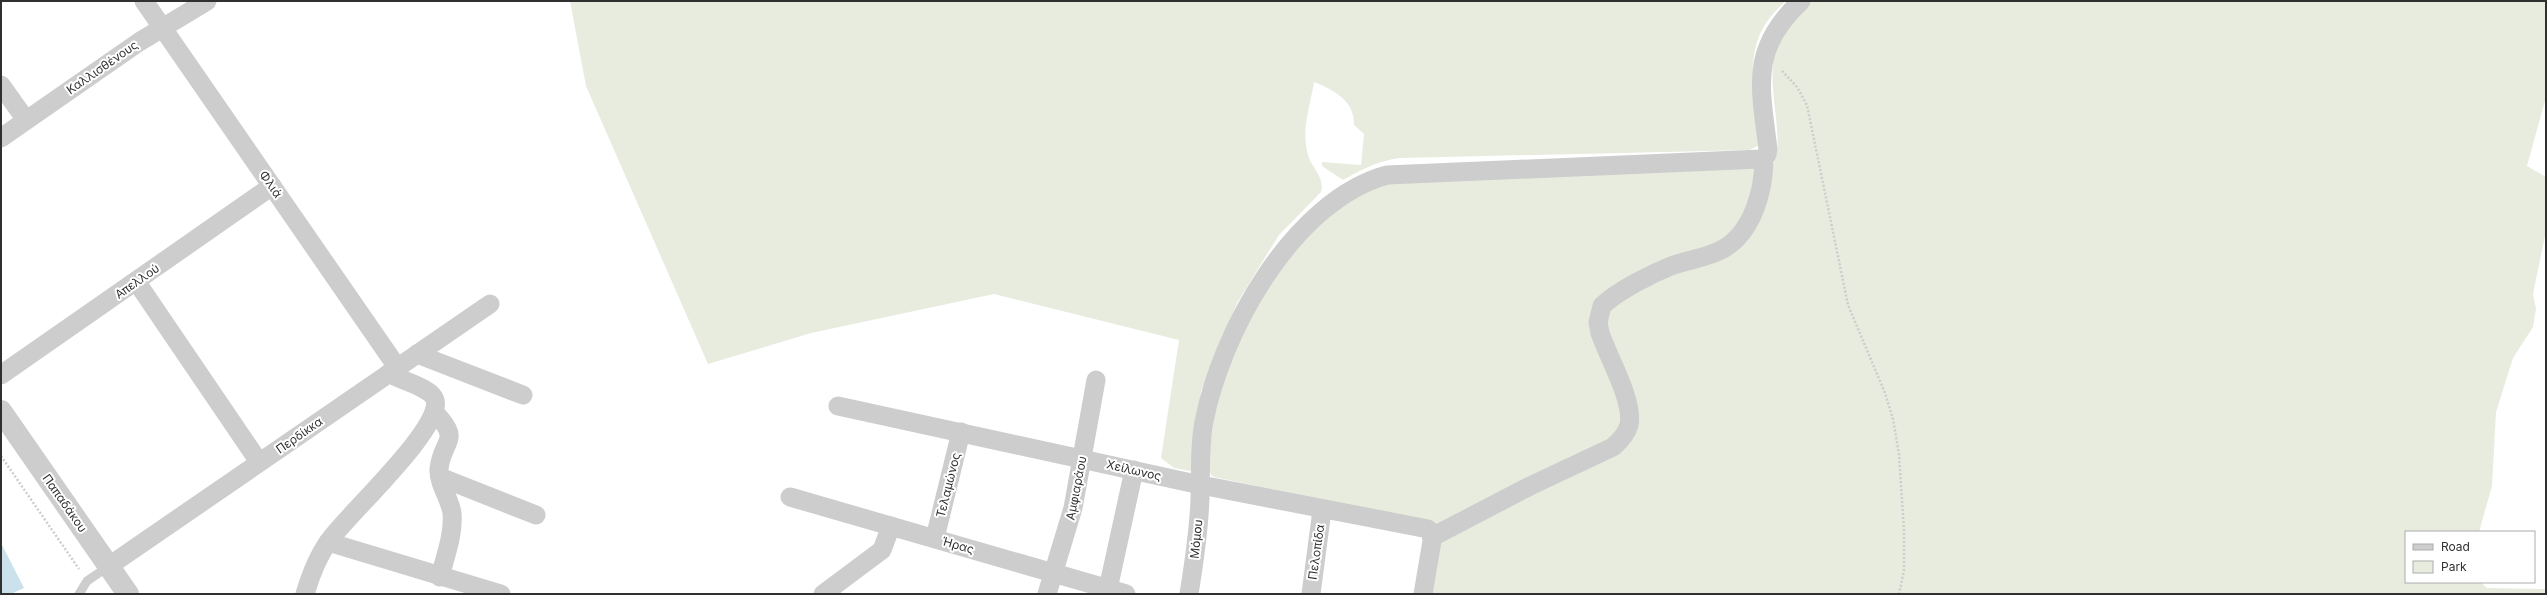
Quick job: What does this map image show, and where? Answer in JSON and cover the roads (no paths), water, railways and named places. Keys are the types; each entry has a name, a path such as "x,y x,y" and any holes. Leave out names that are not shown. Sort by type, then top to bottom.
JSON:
{"street":[{"name":"Φλιά","path":"144,1 272,186 393,370"},
{"name":"Καλλισθένους","path":"1,138 139,42 207,1"},
{"path":"1423,594 1431,534 1613,447 1622,440 1629,423 1629,408 1600,333 1598,322 1602,306 1646,278 1670,266 1723,249 1737,238 1750,220 1759,197 1764,158 1768,149 1761,78 1763,56 1778,25 1801,1"},
{"path":"1,84 26,120"},
{"name":"Μόμου","path":"1189,594 1200,485 1202,438 1208,406 1228,345 1242,317 1272,265 1295,237 1322,212 1361,186 1379,177 1404,172 1753,160 1764,158"},
{"name":"Απελλού","path":"1,375 272,186"},
{"path":"136,281 259,462"},
{"name":"Περδίκκα","path":"108,566 490,304"},
{"path":"417,354 523,395"},
{"path":"305,594 328,542 401,460 434,412 435,400 429,392 404,382 393,370"},
{"name":"Αμφιαράου","path":"1047,594 1073,508 1096,380"},
{"name":"Χείλωνος","path":"838,406 1431,534"},
{"name":"Παπαδάκου","path":"1,411 128,594"},
{"path":"434,412 448,426 449,434 439,470 447,495 452,520 450,539 440,577"},
{"name":"Τελαμώνος","path":"935,538 961,432"},
{"path":"1117,591 1134,470"},
{"path":"440,477 536,515"},
{"name":"Ήρας","path":"790,497 1117,591"},
{"name":"Πελοπίδα","path":"1310,594 1322,510"},
{"path":"836,591 882,550 891,526"},
{"path":"328,542 440,577 501,594"}],"lane":[{"path":"80,594 87,581 108,566"}],"water":[{"path":"1,543 24,588 11,594 1,594"}]}
